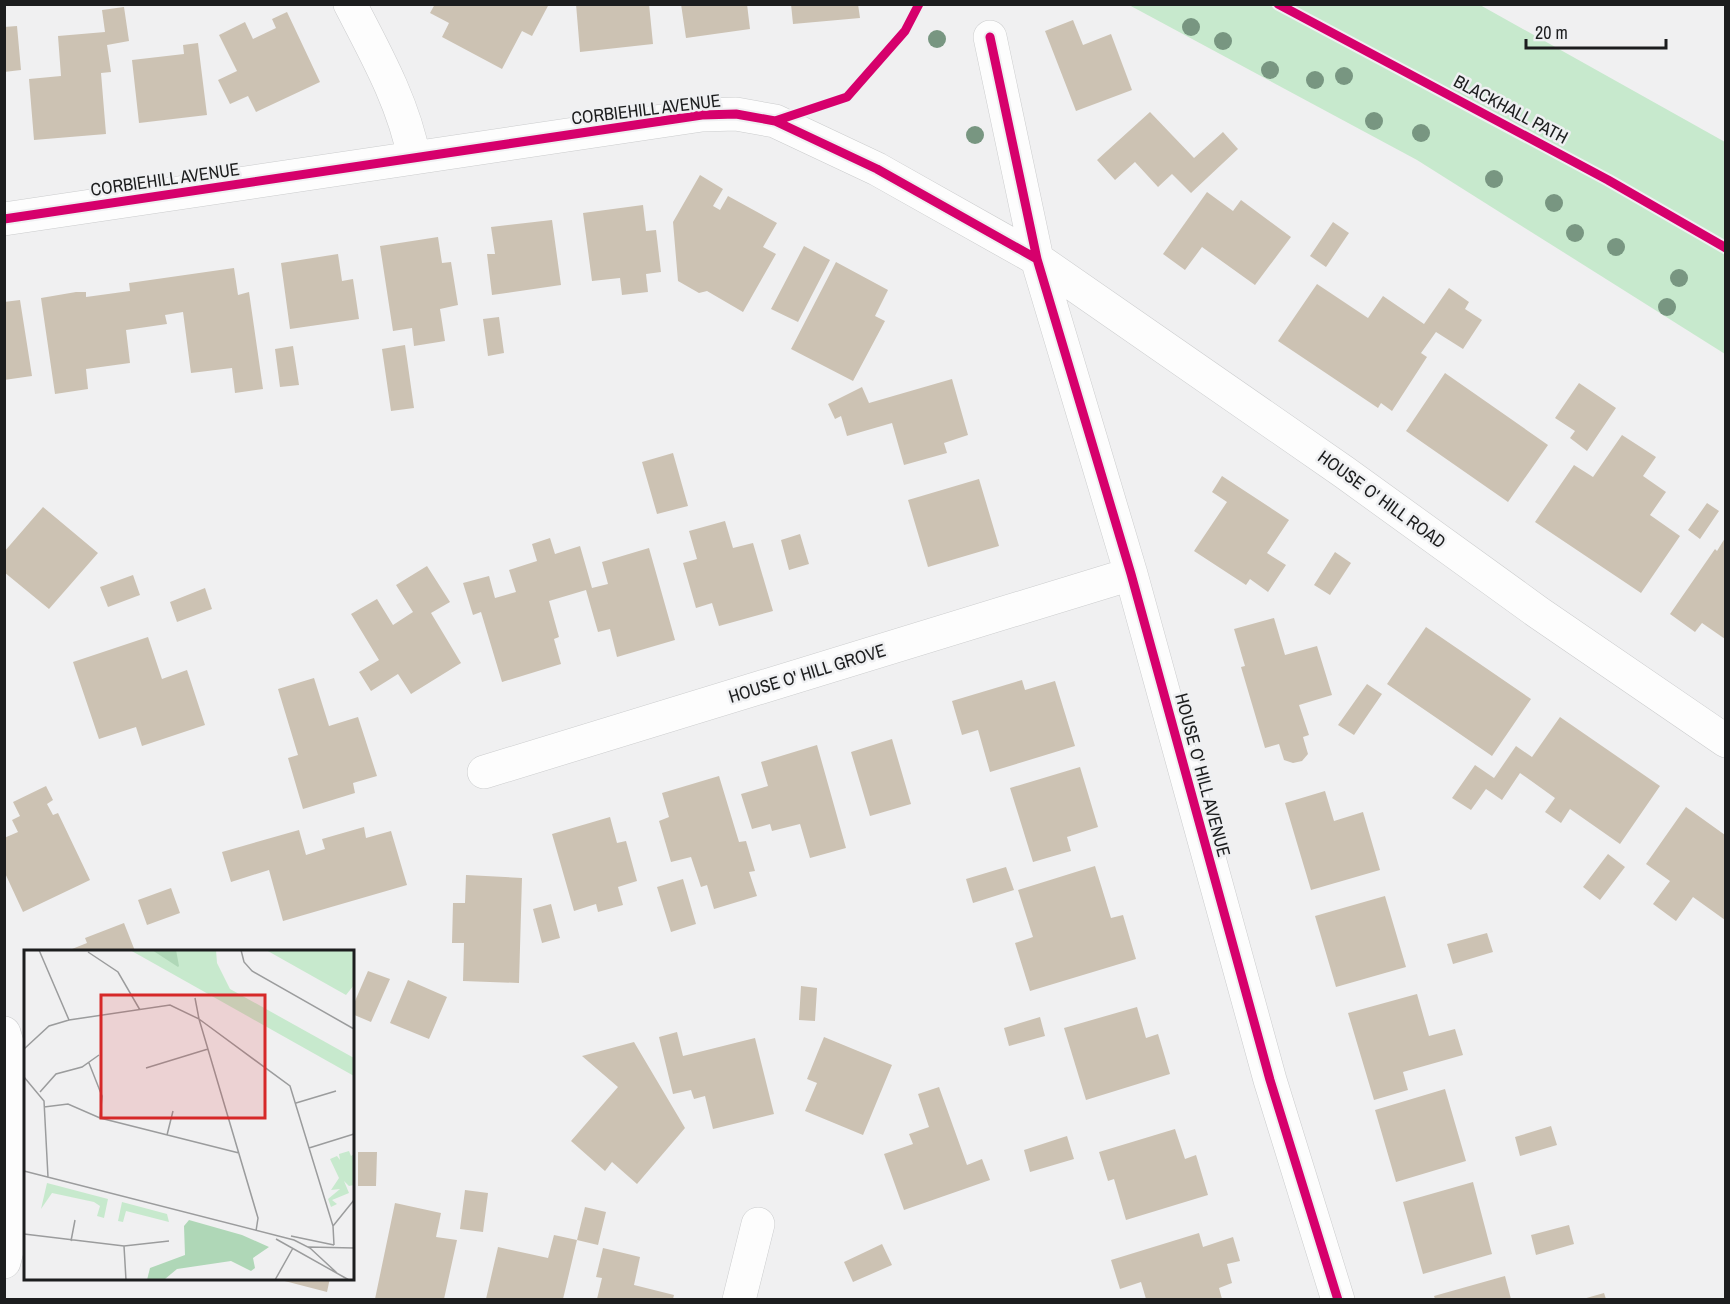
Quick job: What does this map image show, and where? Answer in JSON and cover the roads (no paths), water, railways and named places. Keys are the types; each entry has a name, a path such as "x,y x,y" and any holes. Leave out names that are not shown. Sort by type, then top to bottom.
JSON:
{"street":[{"path":"350,4 383,68 409,135 414,159"},
{"path":"990,37 1037,259"},
{"name":"CORBIEHILL AVENUE","path":"4,219 702,115 736,114 775,121 877,169 1037,259"},
{"name":"HOUSE O' HILL AVENUE","path":"1037,259 1131,574 1270,1080 1338,1299"},
{"name":"HOUSE O' HILL ROAD","path":"1037,259 1344,472 1539,613 1725,741"},
{"name":"HOUSE O' HILL GROVE","path":"484,772 1131,574"},
{"path":"4,1033 14,1067 19,1155 14,1214 4,1262"},
{"path":"739,1299 758,1224"}]}
